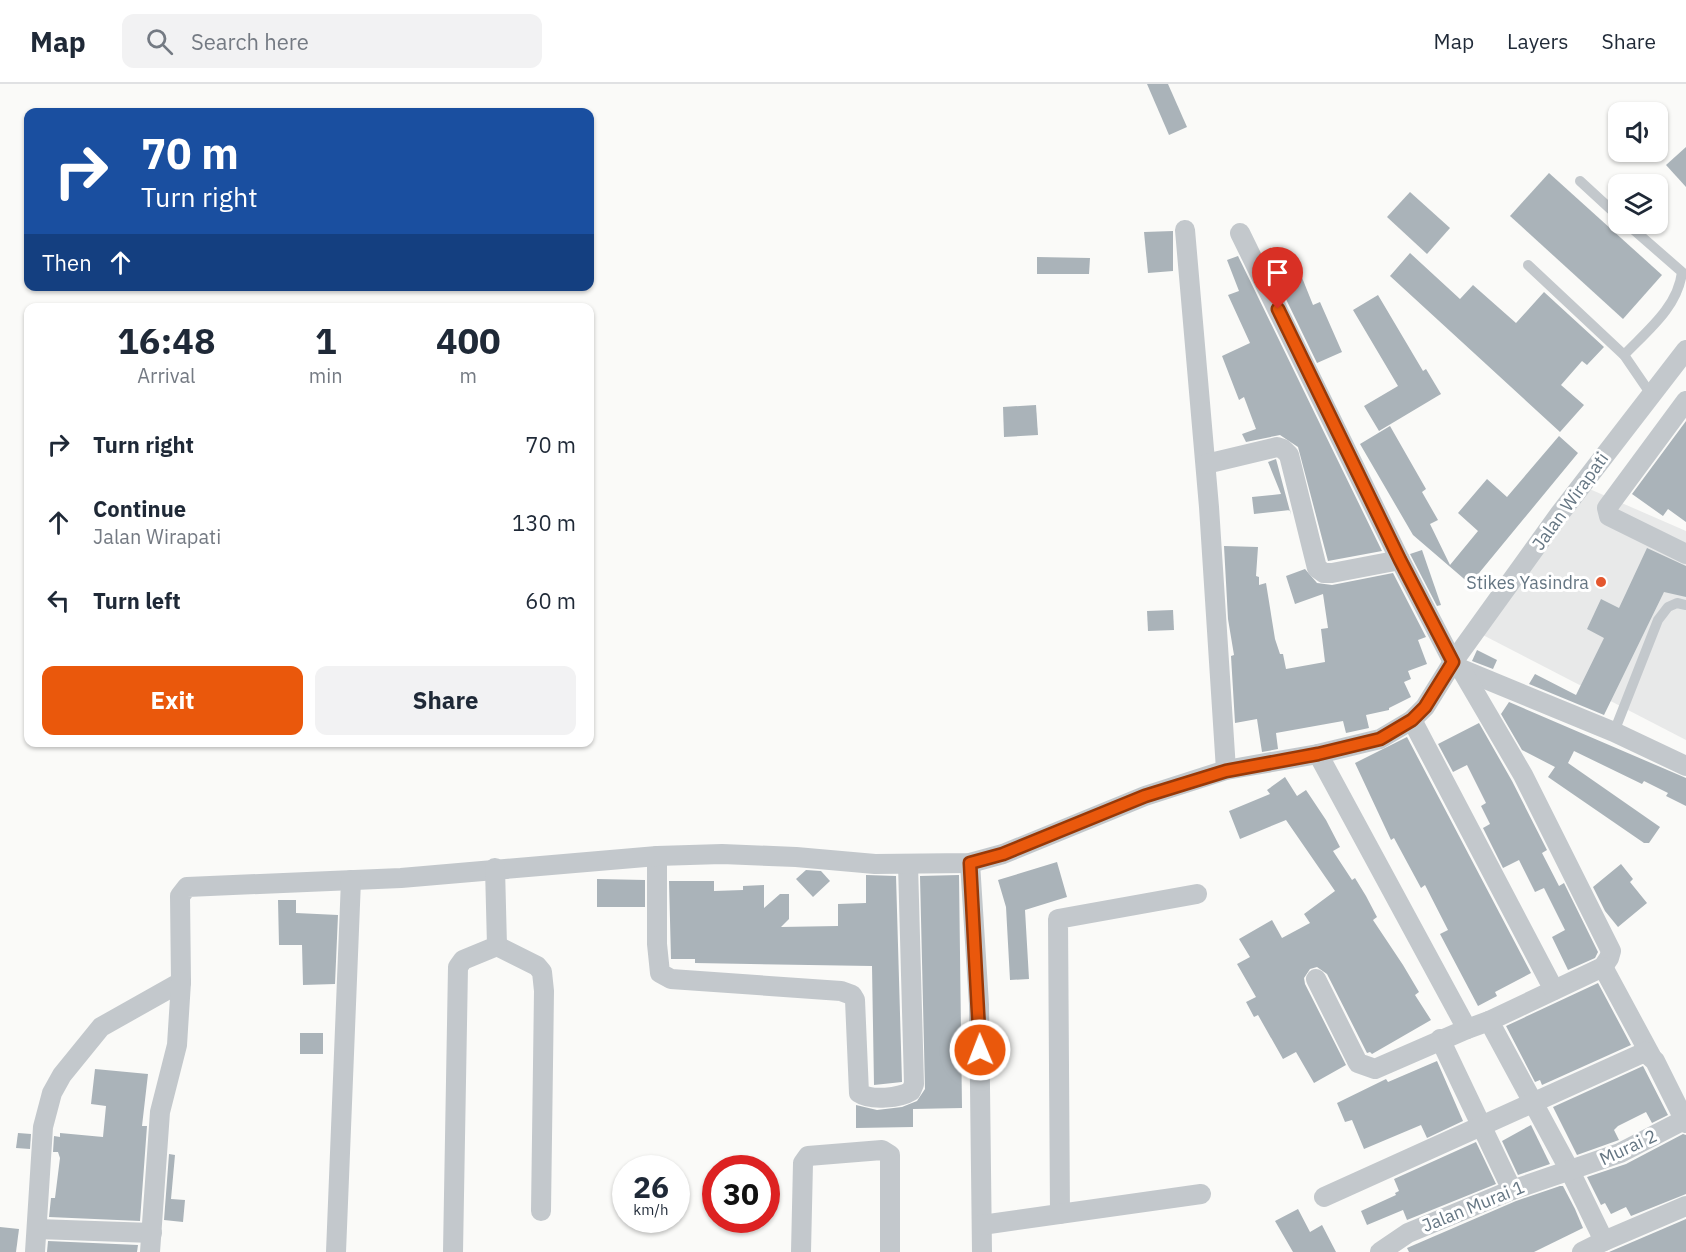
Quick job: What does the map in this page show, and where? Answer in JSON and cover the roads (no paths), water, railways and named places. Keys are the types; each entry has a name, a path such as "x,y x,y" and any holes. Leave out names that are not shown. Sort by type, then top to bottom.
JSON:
{"street":[{"path":"1185,230 1206,464 1226,771"},
{"path":"1240,233 1400,560 1457,666 1523,775 1589,910 1608,943 1609,958 1603,967 1489,1021 1440,1039 1375,1069 1358,1063 1317,980"},
{"name":"Jalan Wirapati","path":"151,1242 160,1112 177,1045 180,896 187,887 351,880 657,856 722,854 908,864 970,863 1003,854 1145,796 1226,771 1318,754 1380,739 1412,720 1457,666 1561,512 1650,393 1686,350"},
{"path":"1686,401 1607,508 1610,516 1686,554"},
{"path":"1206,464 1276,447 1283,448 1289,455 1317,568 1324,573 1332,573 1400,560"},
{"path":"1457,666 1614,732 1686,766"},
{"path":"1412,720 1554,990"},
{"path":"1318,754 1467,1029"},
{"path":"657,856 657,944 660,973 671,979 841,991 852,995 855,1000 860,1093 870,1096 906,1094 911,1091 914,1084 908,864"},
{"path":"970,863 979,1005 982,1252"},
{"path":"495,868 497,946"},
{"path":"336,1252 351,880"},
{"path":"1060,1214 1058,919 1197,894"},
{"path":"453,1252 458,967 463,960 497,946 537,966 542,972 544,991 541,1211"},
{"path":"1603,967 1685,1121"},
{"path":"35,1252 43,1127 52,1093 62,1075 101,1027 180,982"},
{"path":"1489,1021 1569,1169 1604,1241"},
{"path":"1440,1039 1512,1190"},
{"path":"1324,1197 1532,1101 1645,1052 1651,1056"},
{"name":"Murai 2","path":"1569,1169 1590,1165 1620,1153 1685,1121"},
{"path":"801,1252 808,1156 882,1150 890,1155 890,1252"},
{"name":"Jalan Murai 1","path":"1380,1252 1408,1233 1569,1169"},
{"path":"982,1225 1201,1194"},
{"path":"1582,1252 1686,1206"},
{"path":"37,1229 151,1242"}],"lane":[{"path":"1580,181 1608,207"},
{"path":"1624,355 1665,313 1677,292 1682,272 1638,234"},
{"path":"1528,265 1624,355 1650,393"},
{"path":"1614,732 1658,620 1668,607 1677,603 1686,605"}],"place":[{"name":"Stikes Yasindra","path":"1601,582"}]}
